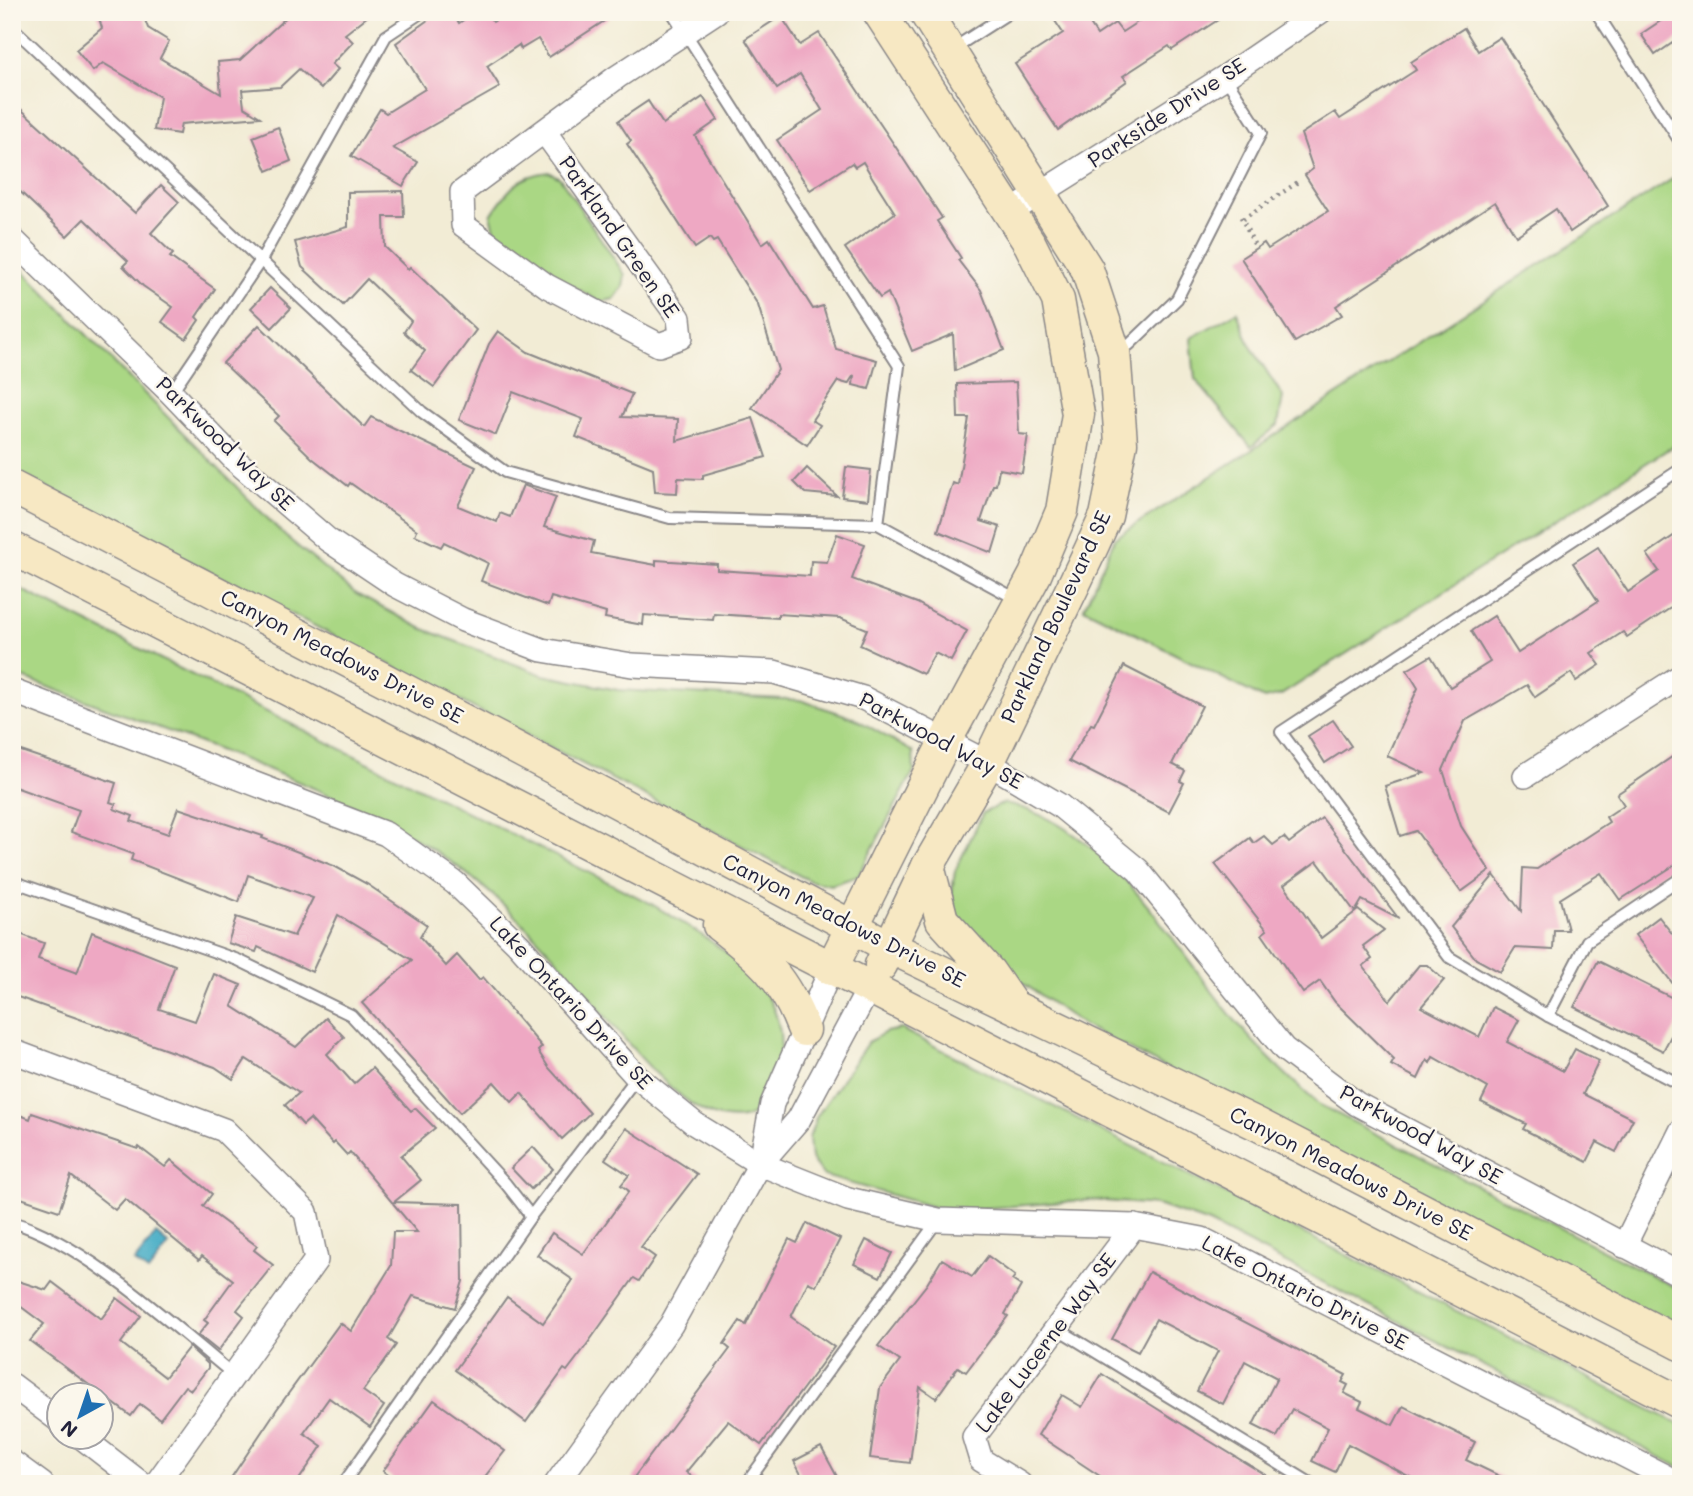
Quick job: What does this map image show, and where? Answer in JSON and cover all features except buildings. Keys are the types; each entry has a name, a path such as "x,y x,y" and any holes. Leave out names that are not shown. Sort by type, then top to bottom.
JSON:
{"main road":[{"name":"Parkland Boulevard SE","path":"831,969 946,740 1021,602 1062,511 1078,414 1058,300 1012,211 879,12"},
{"name":"Parkland Boulevard SE","path":"869,988 928,866 988,763 1106,516 1121,443 1114,351 1087,269 1041,192 925,12"},
{"path":"1069,357 1114,351"},
{"name":"Canyon Meadows Drive SE","path":"12,487 499,739 890,947 1259,1125 1681,1344"},
{"path":"12,548 1681,1403"},
{"path":"928,866 942,920 989,972 1015,1009"},
{"path":"658,877 752,950 786,988 804,1030"}],"street":[{"name":"Parkland Green SE","path":"544,131 679,318 681,338 659,345 547,286 463,225 463,192 544,131 617,77 716,12"},
{"name":"Parkside Drive SE","path":"1012,211 1225,77 1320,12"},
{"name":"Parkwood Way SE","path":"12,239 171,393 236,461 328,540 395,585 463,620 542,650 632,665 774,672 863,698 946,740 1059,805 1138,870 1284,1049 1356,1104 1681,1275"},
{"path":"1525,776 1681,676"},
{"name":"Lake Ontario Drive SE","path":"12,691 386,834 456,883 518,944 638,1077 695,1124 760,1164 848,1199 938,1220 1134,1226 1202,1239 1680,1484"},
{"path":"760,1164 772,1104 831,969"},
{"path":"556,1484 671,1325 760,1164 800,1119 869,988"},
{"path":"12,1051 224,1129 306,1212 316,1260 156,1484"},
{"path":"1624,1247 1681,1131"},
{"name":"Lake Lucerne Way SE","path":"1020,1484 981,1460 974,1437 1134,1226"},
{"path":"12,1385 46,1410"},
{"path":"97,1450 142,1484"},
{"path":"12,1461 42,1484"}],"lane":[{"path":"171,393 261,260 386,36 422,12"},
{"path":"672,12 899,366 878,524"},
{"path":"950,51 1010,12"},
{"path":"1596,12 1681,144"},
{"path":"12,27 422,412 505,471 670,518 878,524 1021,602"},
{"path":"1114,351 1129,345 1177,299 1261,133 1225,77"},
{"path":"1681,469 1281,732 1448,957 1548,1016 1681,1085"},
{"path":"1548,1016 1587,941 1681,878"},
{"path":"12,881 238,960 351,1015 506,1184 531,1216"},
{"path":"343,1484 531,1216 638,1077"},
{"path":"749,1483 938,1220"},
{"path":"12,1222 37,1229 122,1285 234,1375"},
{"path":"1058,1329 1312,1484"}],"path":[{"path":"1243,219 1301,180"},
{"path":"1229,195 1256,248"}],"green space":[{"path":"549,172 560,178 625,275 623,287 614,299 600,302 498,242 491,215 502,199 521,181"},
{"path":"1680,174 1681,441 1281,695 1264,699 1084,608 1115,538"},
{"path":"12,259 285,536 356,594 421,628 543,675 618,690 800,700 854,718 913,752 914,771 858,876 831,885 810,881 12,470"},
{"path":"1237,312 1250,345 1283,397 1278,425 1251,447 1195,379 1191,338"},
{"path":"12,585 650,903 726,952 748,972 766,994 778,1020 781,1048 774,1081 766,1100 748,1117 730,1119 701,1110 681,1096 642,1059 576,981 520,921 457,866 425,844 320,791 12,674"},
{"path":"1004,803 1043,816 1078,837 1109,863 1164,926 1248,1036 1318,1104 1681,1290 1681,1333 1086,1027 994,963 958,923 951,899 955,871 983,813"},
{"path":"901,1029 1681,1425 1681,1468 1209,1223 1157,1205 1091,1200 948,1211 824,1176 811,1159 809,1138 817,1116 868,1042 886,1032"}],"water":[{"path":"156,1234 169,1245 148,1272 134,1262"}]}
